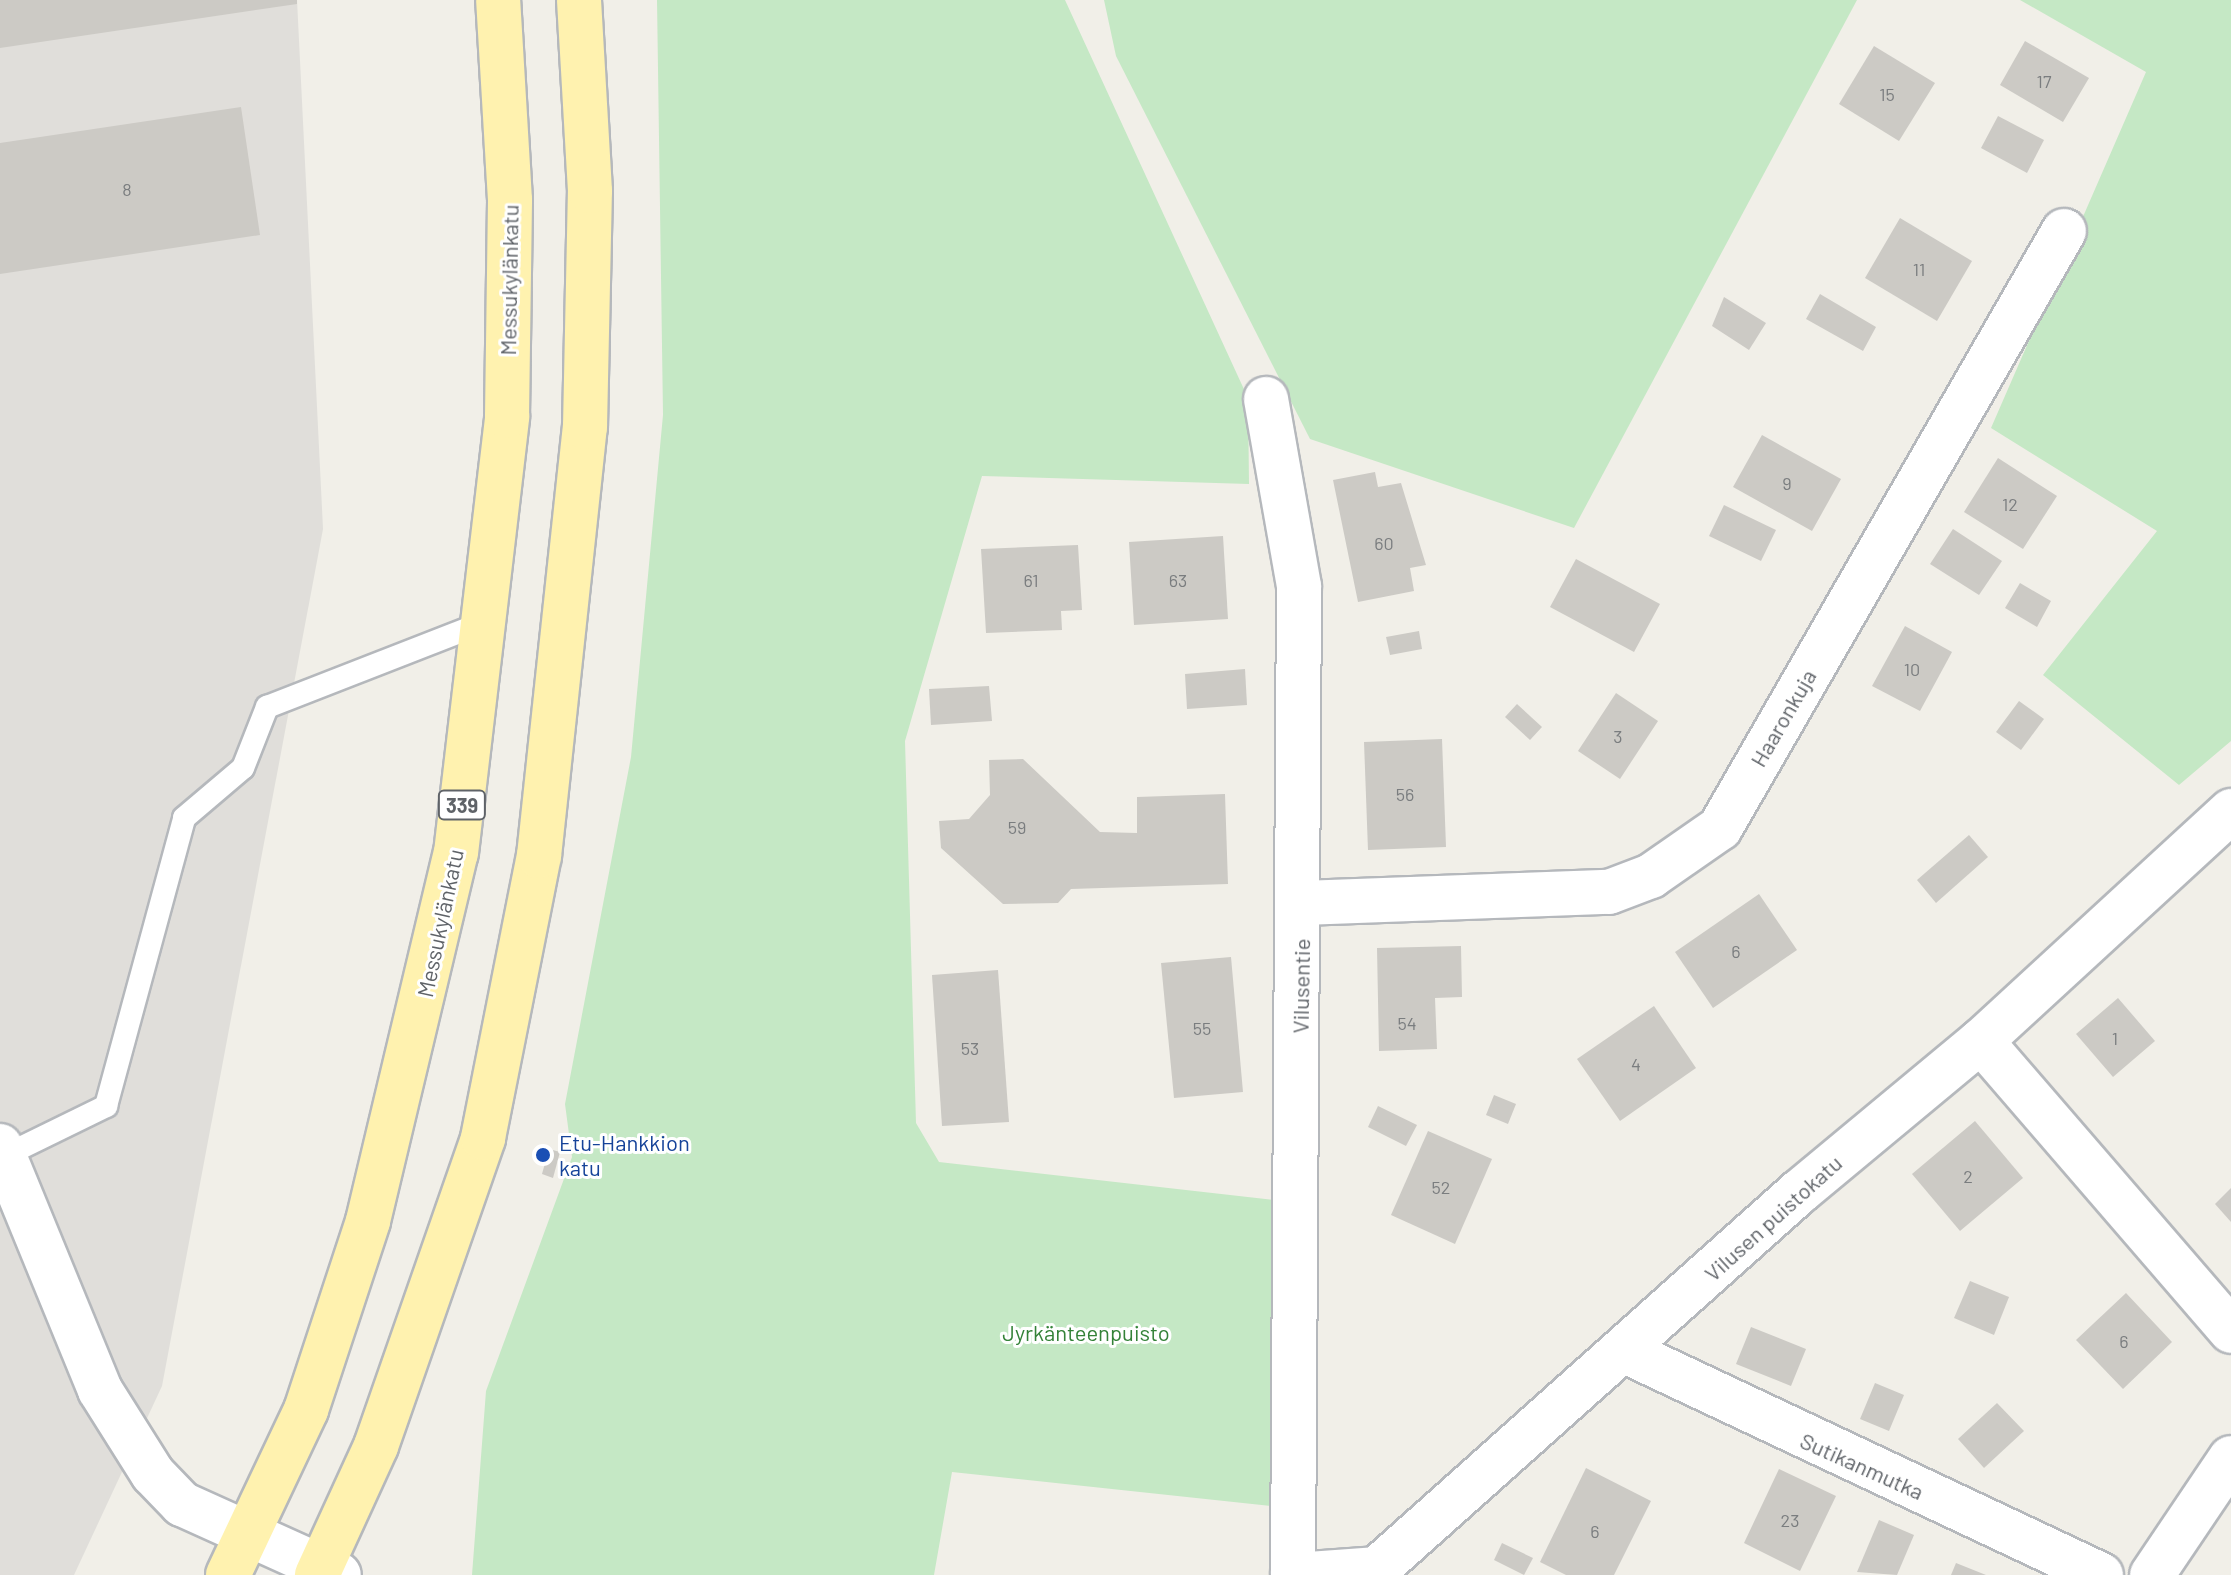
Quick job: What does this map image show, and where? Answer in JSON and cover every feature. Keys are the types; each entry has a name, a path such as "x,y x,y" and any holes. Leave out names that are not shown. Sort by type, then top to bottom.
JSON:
{"main road":[{"name":"Messukylänkatu","path":"237,1557 306,1410 368,1221 456,853 507,416 510,200 498,0"},
{"path":"326,1572 376,1446 483,1138 539,856 585,427 590,191 579,0"}],"street":[{"name":"Haaronkuja","path":"1302,903 1609,892 1651,876 1720,828 2064,231"},
{"name":"Vilusentie","path":"1266,399 1299,586 1302,903 1293,1575"},
{"name":"Vilusen puistokatu","path":"1293,1575 1377,1569 1398,1563 1625,1351 1981,1041 2231,811"},
{"path":"1981,1041 2231,1331"},
{"path":"2,1151 126,1438 182,1504 237,1557 326,1572"},
{"name":"Sutikanmutka","path":"1625,1351 2101,1575"},
{"path":"2152,1575 2231,1458"}],"lane":[{"path":"2,1151 106,1106 184,818 243,768 267,707 485,622"}],"shaded area":[{"path":"0,0 297,0 323,529 162,1386 74,1575 0,1575"}],"green space":[{"name":"Jyrkänteenpuisto","path":"657,0 1065,0 1248,398 1249,484 982,476 905,741 916,1123 939,1162 1282,1201 1271,1506 952,1472 934,1575 472,1575 486,1391 572,1157 565,1104 631,757 663,415"},
{"path":"1104,0 1857,0 1574,528 1310,439 1116,56"},
{"path":"2020,0 2231,0 2231,741 2179,785 2043,675 2157,531 1991,428 2146,72"}],"building":[{"path":"0,0 297,0 297,4 0,48"},
{"path":"2025,41 2089,78 2063,122 2000,85"},
{"path":"1874,46 1935,83 1899,141 1839,104"},
{"path":"241,107 260,235 0,274 0,143"},
{"path":"1998,116 2044,140 2027,173 1981,148"},
{"path":"1900,218 1972,261 1937,321 1865,278"},
{"path":"1820,294 1876,327 1863,351 1806,319"},
{"path":"1724,297 1766,323 1749,350 1712,326"},
{"path":"1762,435 1841,479 1812,531 1733,487"},
{"path":"1998,458 2057,496 2023,549 1964,512"},
{"path":"1375,472 1378,487 1401,483 1426,565 1410,568 1414,591 1358,602 1333,480"},
{"path":"1724,505 1776,530 1761,561 1709,536"},
{"path":"1953,529 2002,561 1979,595 1930,564"},
{"path":"1223,536 1228,619 1134,625 1129,542"},
{"path":"1078,545 1082,610 1061,611 1062,630 986,633 981,549"},
{"path":"1576,559 1660,604 1634,652 1550,607"},
{"path":"2020,583 2051,601 2037,627 2005,608"},
{"path":"1905,626 1952,652 1920,711 1872,686"},
{"path":"1419,631 1422,649 1390,655 1386,637"},
{"path":"1245,669 1247,705 1187,709 1185,674"},
{"path":"989,686 992,721 931,725 929,689"},
{"path":"1616,693 1658,721 1620,779 1578,751"},
{"path":"2019,701 2044,719 2021,750 1996,732"},
{"path":"1517,704 1542,727 1530,740 1505,717"},
{"path":"1442,739 1446,847 1368,850 1364,742"},
{"path":"1023,759 1100,832 1137,833 1137,797 1225,794 1228,884 1071,889 1058,903 1003,904 941,848 939,821 969,819 990,795 989,760"},
{"path":"1969,835 1988,857 1936,903 1917,880"},
{"path":"1759,894 1797,950 1713,1008 1675,952"},
{"path":"1461,946 1462,997 1435,998 1437,1049 1379,1051 1377,948"},
{"path":"1231,957 1243,1092 1174,1098 1161,963"},
{"path":"998,970 1009,1122 942,1126 932,975"},
{"path":"2118,998 2155,1041 2113,1077 2076,1034"},
{"path":"1654,1006 1696,1068 1620,1121 1577,1059"},
{"path":"1494,1095 1516,1104 1508,1124 1486,1115"},
{"path":"1378,1106 1417,1125 1406,1146 1368,1127"},
{"path":"1975,1121 2023,1178 1960,1231 1912,1174"},
{"path":"1428,1131 1492,1159 1455,1244 1391,1215"},
{"path":"549,1149 560,1152 553,1178 542,1174"},
{"path":"2231,1188 2231,1222 2215,1204"},
{"path":"1970,1281 2009,1297 1994,1335 1954,1318"},
{"path":"2126,1293 2172,1342 2123,1389 2076,1340"},
{"path":"1751,1327 1806,1349 1791,1386 1736,1364"},
{"path":"1875,1383 1904,1395 1889,1431 1860,1419"},
{"path":"1997,1403 2024,1431 1984,1468 1958,1439"},
{"path":"1586,1468 1651,1501 1614,1575 1566,1575 1540,1562"},
{"path":"1779,1469 1836,1496 1800,1571 1744,1543"},
{"path":"1879,1520 1914,1535 1897,1575 1857,1572"},
{"path":"1502,1543 1533,1558 1524,1575 1494,1560"},
{"path":"1956,1563 1986,1575 1951,1575"}],"place":[{"name":"Etu-Hankkion katu","path":"543,1155"}]}
